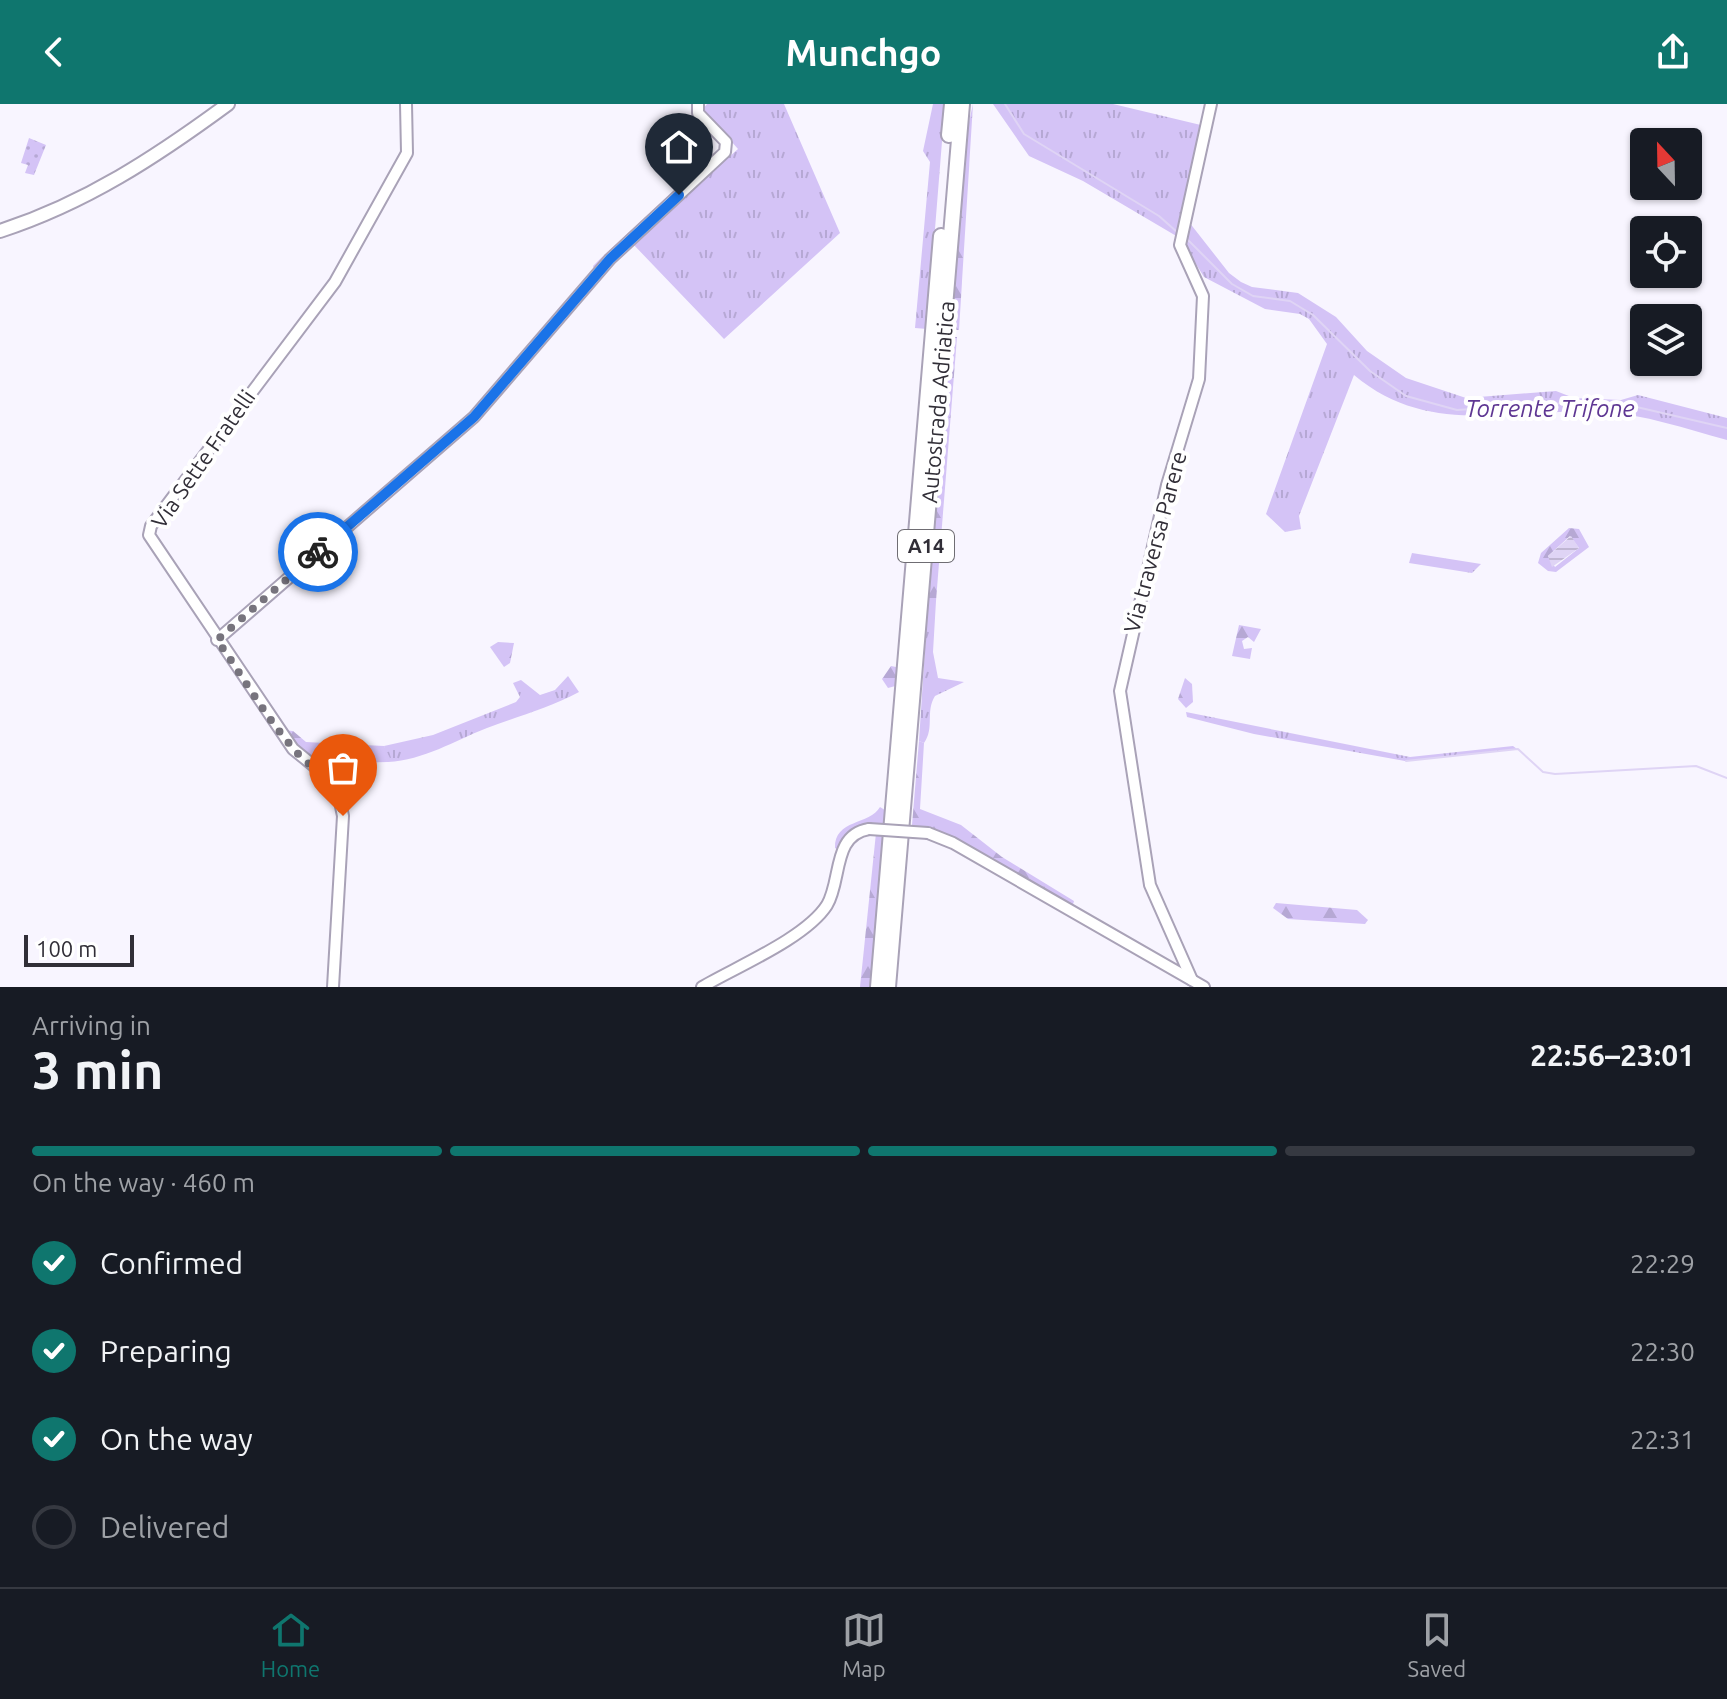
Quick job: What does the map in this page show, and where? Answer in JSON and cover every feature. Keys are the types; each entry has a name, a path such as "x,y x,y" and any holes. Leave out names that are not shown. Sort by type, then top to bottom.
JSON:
{"highway":[{"name":"Autostrada Adriatica","path":"878,987 952,104"},
{"name":"Autostrada Adriatica","path":"888,987 962,104"}],"main road":[{"path":"0,231 85,198 128,174 228,104"}],"street":[{"name":"Via Sette Fratelli","path":"333,987 343,816 338,792 330,779 293,749 152,541 151,526 281,349 325,299 407,153 406,104"},
{"path":"217,640 474,417 610,259 725,152 726,142 698,113 698,104"},
{"name":"Via traversa Parere","path":"1192,980 1150,885 1120,691 1167,485 1199,379 1203,296 1180,245 1211,104"},
{"path":"702,987 810,923 829,900 845,844 855,833 869,829 928,833 953,843 1204,987"}],"green space":[{"path":"707,104 784,104 840,233 724,339 632,243 738,149 703,109"},
{"path":"933,104 945,104 927,329 915,328 930,162 923,151"},
{"path":"973,104 959,330 949,330 965,140"},
{"path":"993,104 1113,104 1205,126 1178,237 1083,181 1029,156"},
{"path":"29,138 46,145 34,175 25,173 28,165 21,163"},
{"path":"700,167 703,170 595,273 593,266"},
{"path":"1189,222 1229,273 1241,282 1252,287 1298,293 1336,317 1367,351 1406,378 1466,398 1556,391 1574,398 1621,400 1638,395 1727,418 1727,440 1618,413 1443,414 1412,407 1383,395 1354,375 1299,516 1301,529 1285,532 1266,514 1327,344 1309,319 1300,314 1265,309 1204,277 1186,248"},
{"path":"948,337 957,337 936,601 928,601"},
{"path":"1569,528 1579,529 1589,547 1556,572 1548,571 1538,563 1541,553","holes":["1570,536 1579,548 1555,567 1548,556"]},
{"path":"1412,553 1481,564 1472,573 1409,563"},
{"path":"928,601 936,601 933,652 938,678 964,682 935,696 924,743 919,741"},
{"path":"1239,625 1261,629 1254,642 1248,637 1242,641 1244,649 1252,648 1250,659 1232,656"},
{"path":"498,642 514,643 510,663 504,667 490,647"},
{"path":"891,666 901,668 899,685 888,688 882,679"},
{"path":"568,676 579,692 568,698 426,754 388,762 384,746 433,735 516,702 520,697 513,683 521,680 540,695 555,690"},
{"path":"1185,678 1192,684 1193,702 1186,708 1178,699"},
{"path":"1186,712 1410,757 1513,746 1517,749 1405,761 1254,734 1187,717"},
{"path":"283,730 293,731 306,742 384,746 390,758 388,762 312,764"},
{"path":"919,741 924,743 920,809 961,825 1002,857 1074,901 1072,908 942,832 912,825"},
{"path":"880,807 888,812 886,824 859,828 840,851 835,848 840,832 869,817"},
{"path":"876,833 885,834 872,987 860,987"},
{"path":"1276,903 1357,910 1368,920 1365,924 1288,919 1273,908"}],"shaded area":[{"path":"1571,536 1579,548 1552,567 1548,556"}],"waterway":[{"name":"Torrente Trifone","path":"1005,104 1024,134 1159,216 1177,232"},
{"name":"Torrente Trifone","path":"1188,240 1232,284 1253,296 1290,301 1313,315 1370,371 1406,396 1457,410 1565,403 1628,405 1727,428"},
{"path":"1406,761 1518,749 1543,772 1555,774 1696,766 1727,778"}],"way so far":[{"path":"318,552 217,640 293,749 330,779 338,792 343,816"}],"route":[{"path":"318,552 474,417 610,259 679,195"}]}
